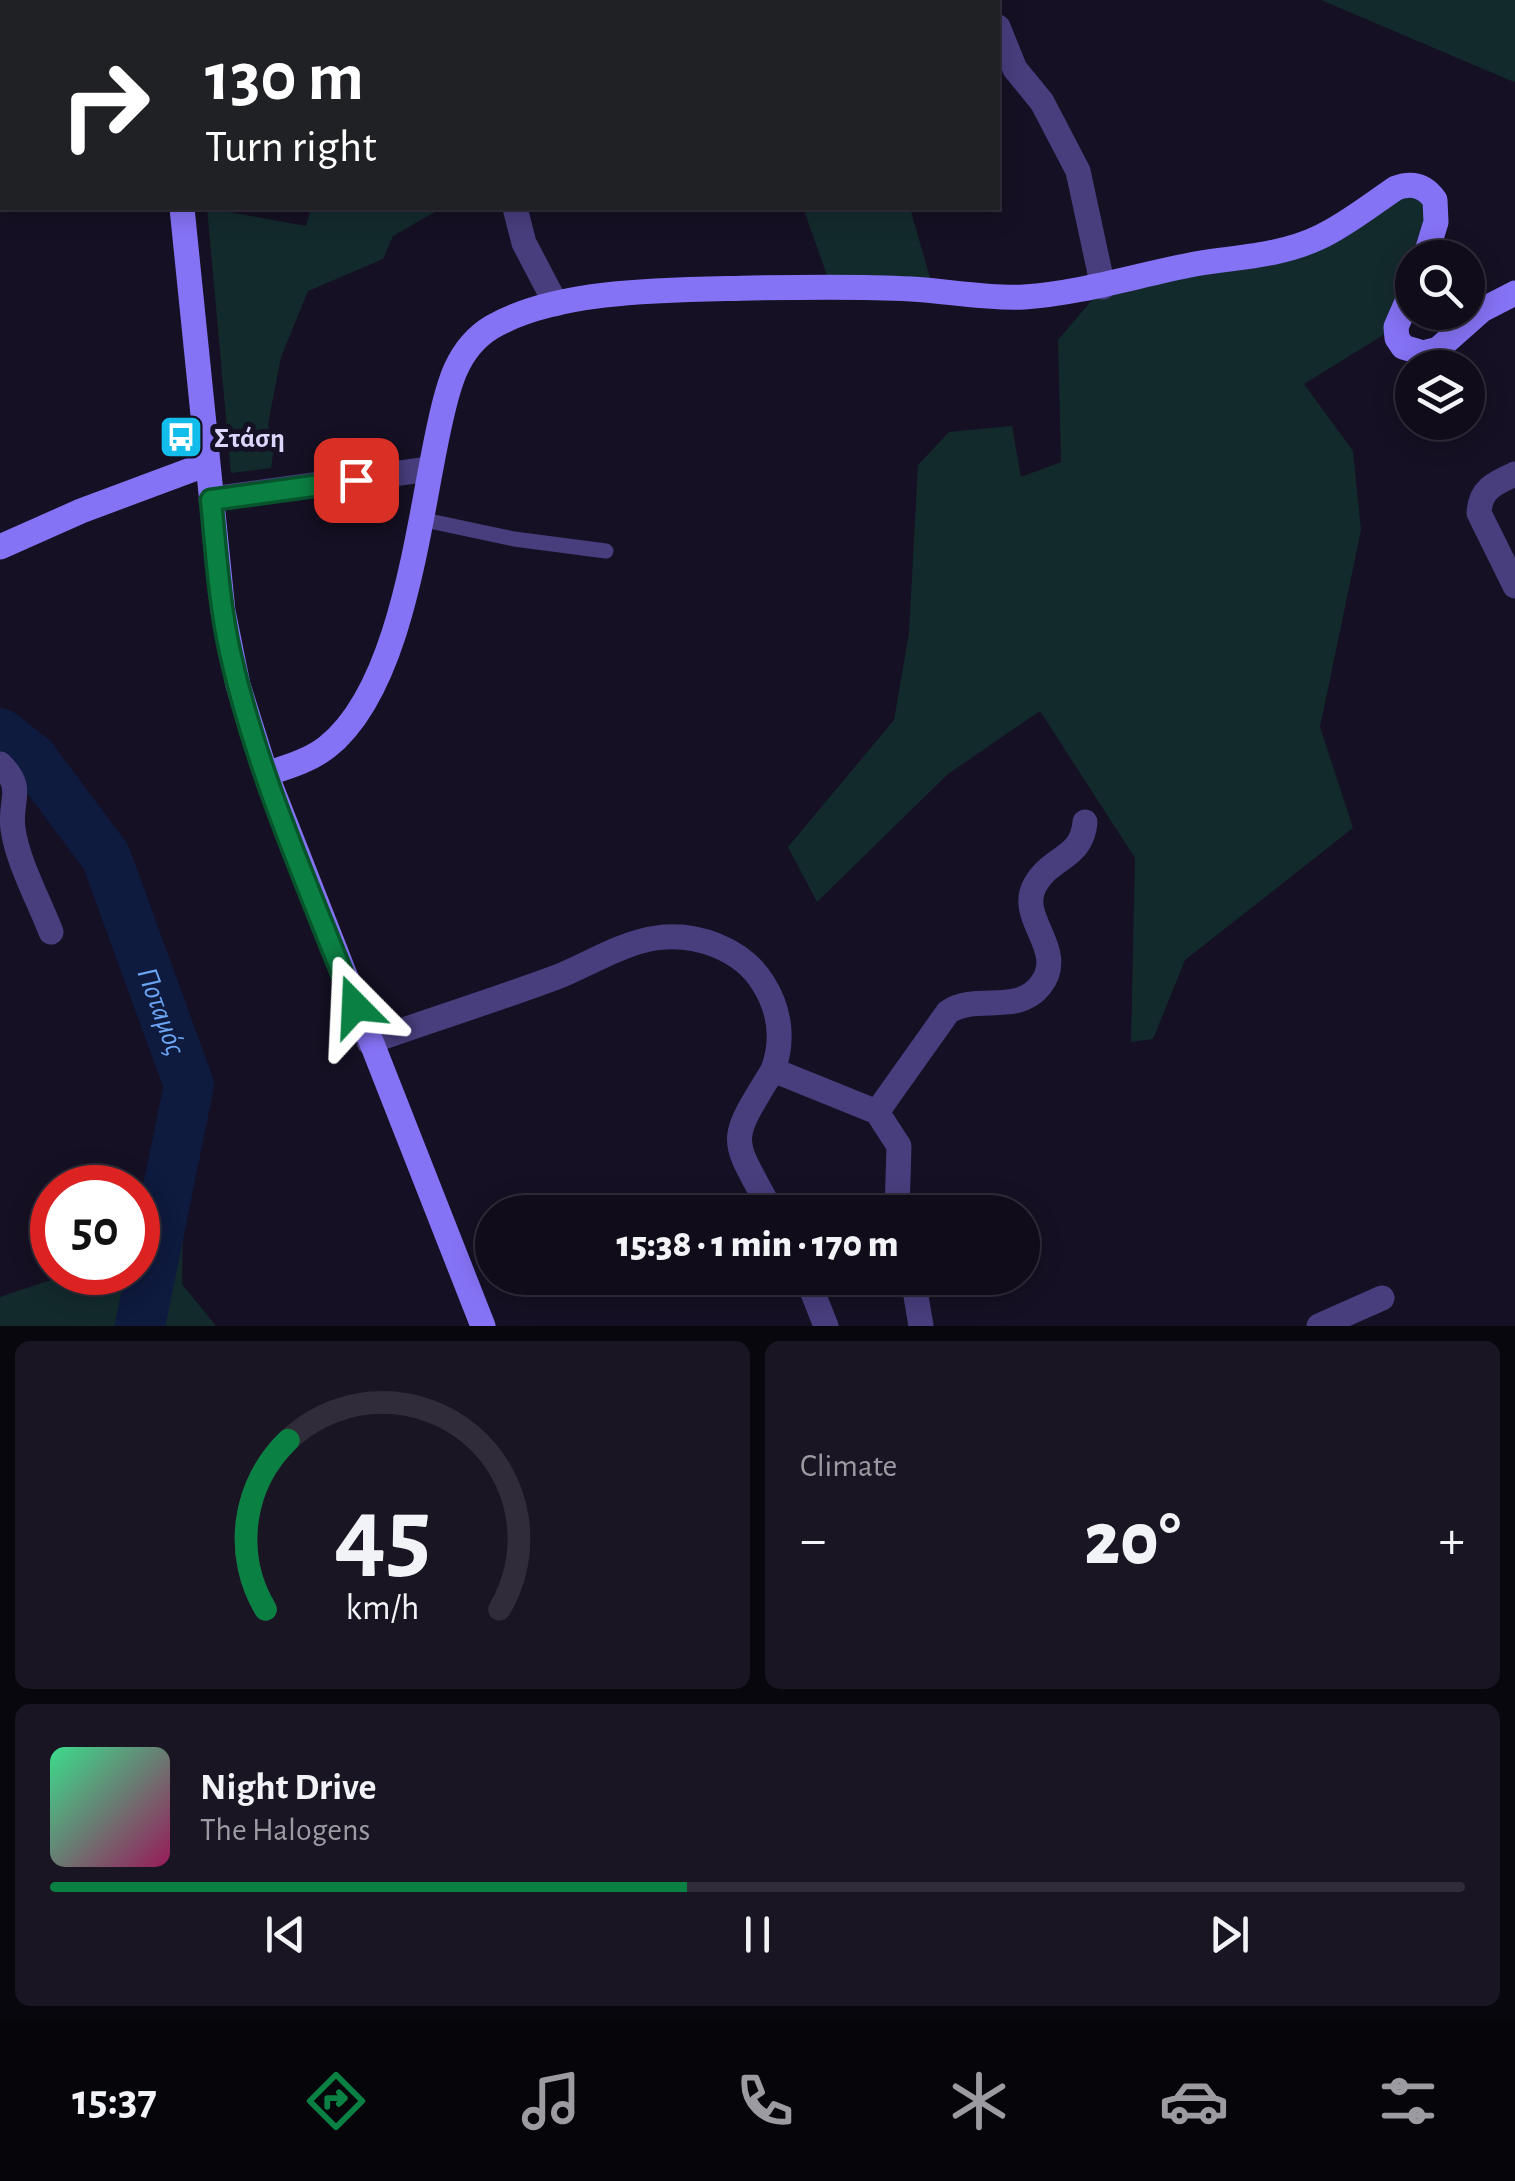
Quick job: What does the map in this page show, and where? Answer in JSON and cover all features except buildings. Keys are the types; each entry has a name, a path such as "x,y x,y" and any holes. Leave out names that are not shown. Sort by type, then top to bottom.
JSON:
{"street":[{"path":"1000,32 1015,69 1042,102 1078,171 1104,287"},
{"path":"266,774 308,760 325,749 364,703 401,607 452,377 470,344 510,318 556,304 706,289 878,287 1022,297 1104,287 1195,264 1250,258 1320,238 1407,184 1418,185 1436,200 1430,240"},
{"path":"182,210 229,648 266,774 483,1326"},
{"path":"515,210 524,243 556,304"},
{"path":"1485,308 1515,293"},
{"path":"1396,330 1403,347 1423,353 1438,349 1459,330"},
{"path":"0,547 81,511 207,464"},
{"path":"211,500 429,470"},
{"path":"1515,474 1486,490 1479,500 1478,513 1515,586"},
{"path":"0,764 14,779 13,832 51,932"},
{"path":"877,1112 948,1012 960,1005 1017,1002 1033,995 1045,980 1050,965 1048,946 1030,902 1045,872 1077,849 1084,838 1086,822"},
{"path":"369,1042 544,981 630,946 669,937 729,950 754,968 768,991 779,1024 781,1045 773,1070 746,1112 738,1134 740,1152 763,1195"},
{"path":"773,1070 877,1112 898,1146 898,1195"},
{"path":"814,1295 826,1326"},
{"path":"916,1295 922,1326"},
{"path":"1319,1326 1382,1298"}],"lane":[{"path":"420,519 514,539 606,551"}],"green space":[{"path":"1321,0 1515,0 1515,81 1514,82"},
{"path":"1396,188 1430,193 1426,240 1395,240 1395,328 1304,384 1353,451 1361,530 1320,727 1353,828 1185,960 1153,1039 1131,1042 1135,858 1040,711 948,774 817,902 788,847 894,720 909,633 918,465 949,432 1012,426 1021,477 1061,462 1058,340 1103,287 1251,258"},
{"path":"207,210 306,226 310,210 438,210 393,236 383,259 308,291 281,357 268,424 274,447 271,468 231,473"},
{"path":"804,210 911,210 930,278 827,275"},
{"path":"160,1220 183,1225 182,1284 216,1326 0,1326 0,1297 30,1287 30,1295 160,1295"}],"waterway":[{"name":"Ποταμός","path":"0,733 32,758 106,857 189,1085 140,1326"}],"place":[{"name":"Στάση","path":"181,437"}],"route":[{"path":"355,1006 266,774 238,685 222,611 211,500 356,480"}]}
